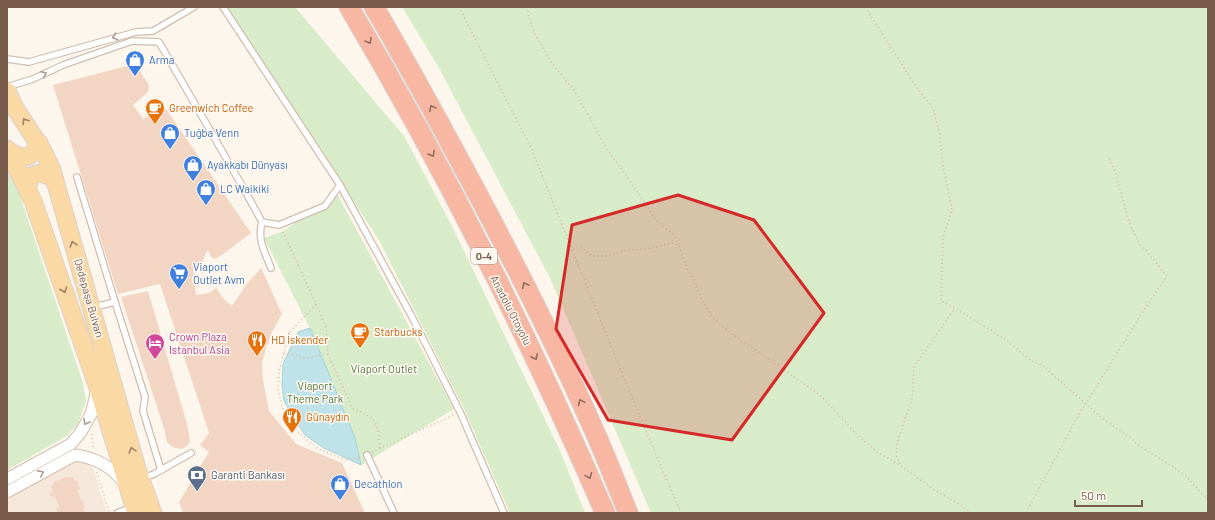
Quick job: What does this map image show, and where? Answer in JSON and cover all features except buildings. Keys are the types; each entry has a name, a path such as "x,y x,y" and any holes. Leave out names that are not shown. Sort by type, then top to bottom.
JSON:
{"highway":[{"name":"Anadolu Otoyolu","path":"349,7 374,49 450,188 522,330 605,513"},
{"name":"O-4","path":"374,7 407,62 489,213 564,365 597,438 628,513"},
{"path":"597,438 637,513"}],"main road":[{"name":"Dedepaşa Bulvarı","path":"7,91 15,108 39,143 52,170 92,308 135,483 135,509"},
{"path":"8,150 24,158 34,153 39,143"},
{"name":"Dedepaşa Bulvarı","path":"8,150 33,201 97,385 135,483 153,513"},
{"path":"27,188 31,176 35,174 46,174 55,180"}],"street":[{"path":"7,479 70,444 81,432 91,414 97,385"},
{"path":"7,492 75,455 93,458 107,466 121,478 135,483"}],"lane":[{"path":"7,59 29,62 136,32 153,31 194,7"},
{"path":"223,7 340,185 411,315 460,412 504,513"},
{"path":"7,87 33,79 63,65 132,41 159,42 262,222 260,229 260,240 271,268"},
{"path":"77,177 145,397 143,411 161,470"},
{"path":"262,222 279,225 325,206 340,185"},
{"path":"92,308 115,302"},
{"path":"135,483 192,453"},
{"path":"367,454 394,513"},
{"path":"117,513 135,509"}],"path":[{"path":"459,7 531,148 635,405 681,513"},
{"path":"528,7 528,14 534,32 551,62 574,90 607,149 656,220 675,236 688,270 703,302 714,319 732,334 816,392 877,452 900,465 933,490 962,506 970,513"},
{"path":"866,7 917,88 933,108 940,135 942,166 952,210 943,238 941,301 955,308 1009,342 1030,361 1042,365 1106,421 1131,438 1136,444 1186,476 1208,500"},
{"path":"1026,513 1075,421 1144,310 1167,276 1138,241 1129,222 1116,174 1108,156"},
{"path":"279,225 326,327 328,354 352,408 365,413 372,418 378,428 380,449"},
{"path":"572,250 581,247 592,256 608,256 628,250 652,248 673,243 679,246"},
{"path":"316,304 290,332 279,371 278,390 283,409 297,430 318,449 346,460 380,449 460,412"},
{"path":"900,465 896,455 898,443 912,398 914,367 955,308"},
{"path":"284,353 306,358 328,354"}],"highlighted area":[{"path":"678,195 754,220 824,313 732,440 608,420 556,329 572,225"}],"shaded area":[{"path":"75,461 84,463 93,468 107,513 7,513 7,499"}],"green space":[{"path":"227,7 295,7 404,136 452,226 561,453 585,513 510,513 464,409 380,242"},
{"path":"402,7 1208,7 1208,513 651,513 550,278 439,68"},
{"path":"7,170 16,184 83,383 86,401 78,424 67,436 7,470"},
{"name":"Viaport Outlet","path":"336,192 454,409 361,465 305,435 284,401 283,364 298,332 310,328 264,238 284,231"}],"water":[{"name":"Viaport Theme Park","path":"310,328 355,438 361,465 324,448 305,435 284,401 282,385 283,364 298,332"}],"place":[{"name":"Arma","path":"135,77"},
{"name":"Greenwich Coffee","path":"155,125"},
{"name":"Tuğba Venn","path":"170,150"},
{"name":"Ayakkabı Dünyası","path":"193,182"},
{"name":"LC Waikiki","path":"206,206"},
{"name":"Viaport Outlet Avm","path":"179,290"},
{"name":"Starbucks","path":"360,349"},
{"name":"HD İskender","path":"257,357"},
{"name":"Crown Plaza Istanbul Asia","path":"155,360"},
{"name":"Günaydın","path":"292,434"},
{"name":"Garanti Bankası","path":"197,492"},
{"name":"Decathlon","path":"340,501"}]}
